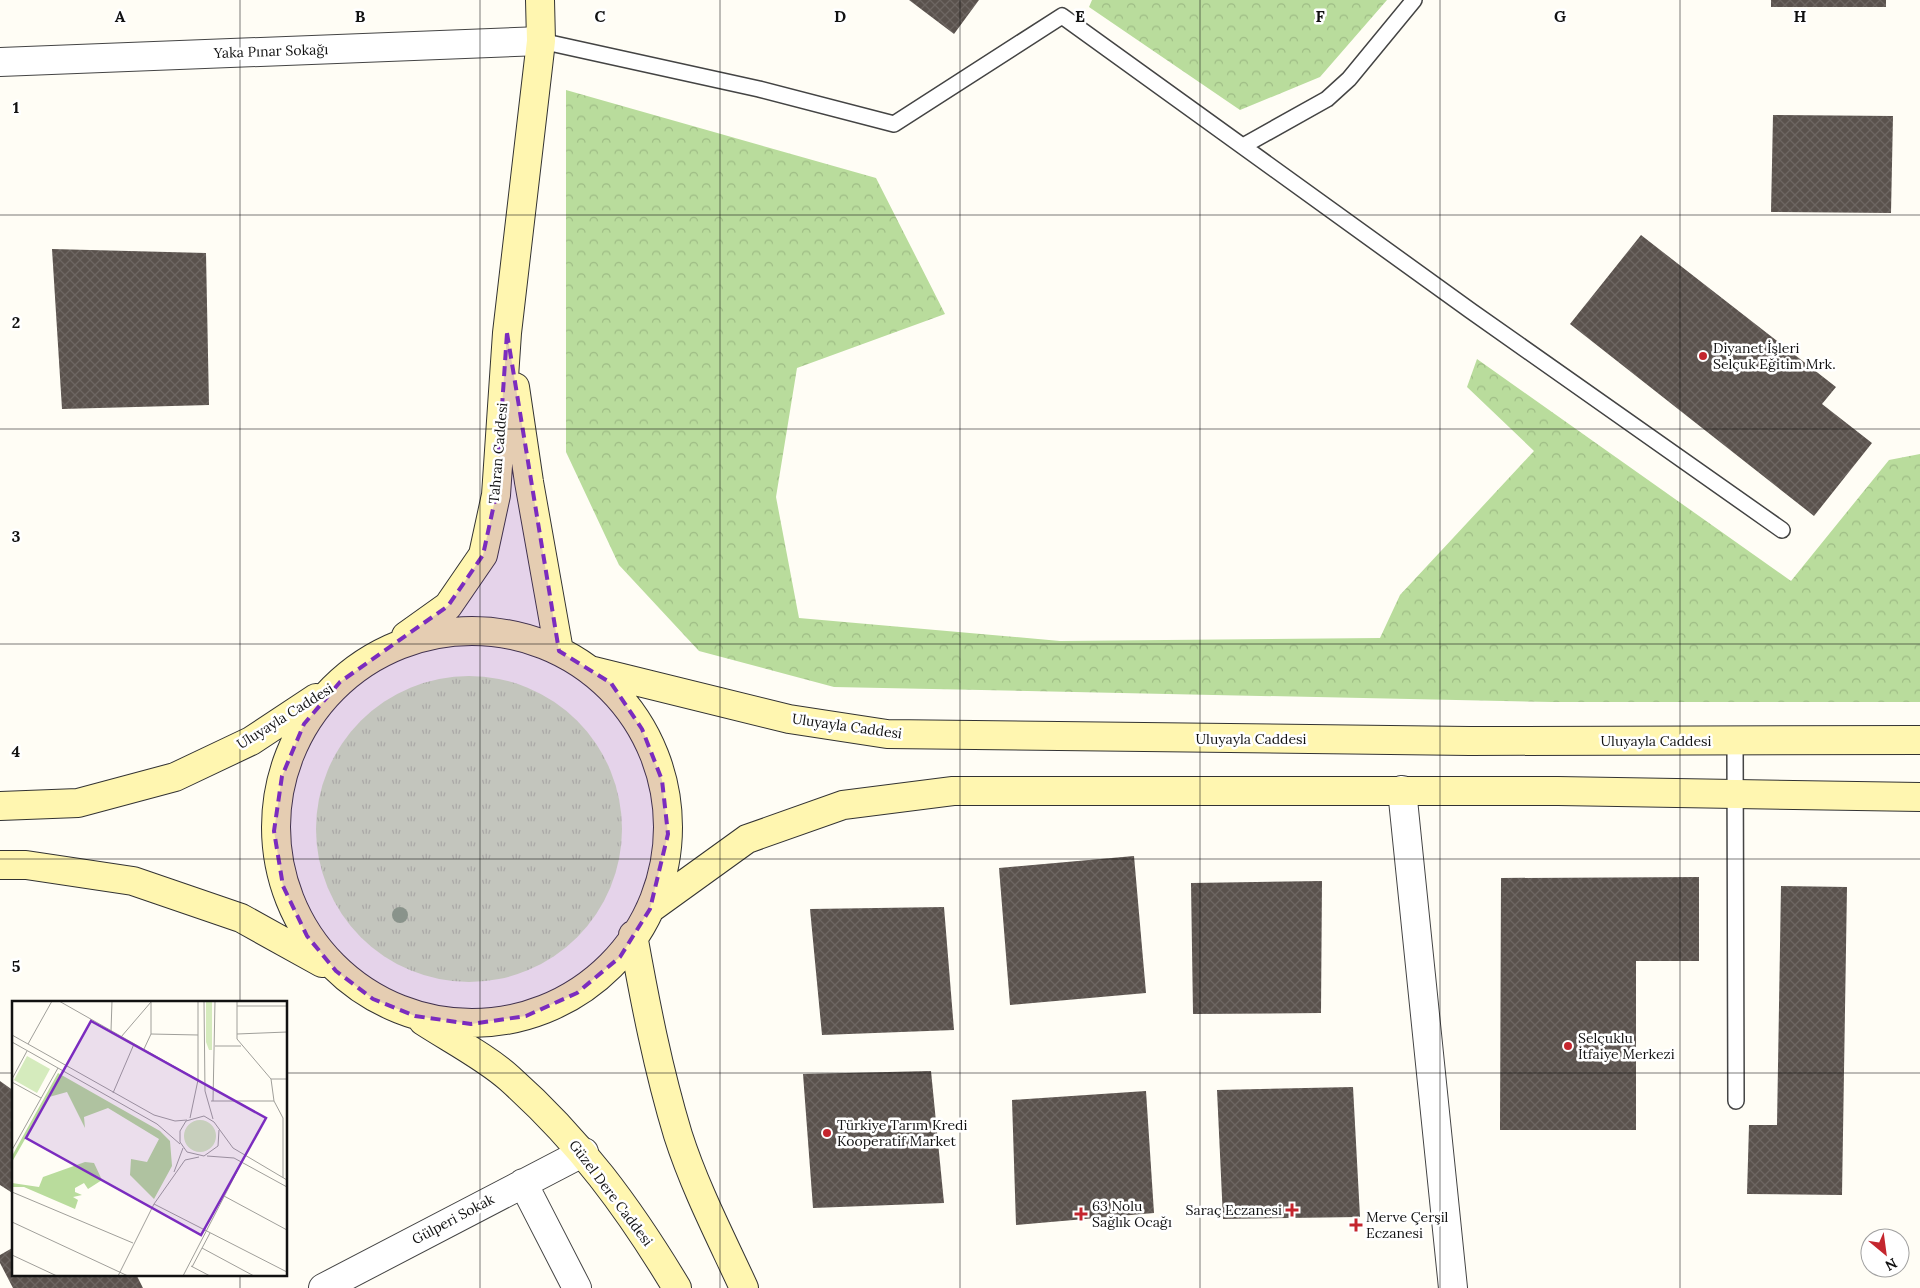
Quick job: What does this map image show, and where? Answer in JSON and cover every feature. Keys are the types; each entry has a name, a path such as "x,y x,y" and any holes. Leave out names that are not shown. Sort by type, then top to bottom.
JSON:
{"main road":[{"name":"Tahran Caddesi","path":"387,650 448,606 483,555 496,495 508,332 541,42 540,0"},
{"name":"Tahran Caddesi","path":"508,332 529,482 559,651"},
{"path":"0,865 26,865 133,881 241,918 336,971 373,999 416,1016 471,1024 526,1016 577,993 620,957 650,910 659,887 668,834 662,780 642,729 611,683 559,651 501,633 440,633 387,650 340,682 304,724 282,776 274,831 283,886 307,936 336,971"},
{"name":"Uluyayla Caddesi","path":"590,670 789,718 887,734 1164,738 1920,740"},
{"name":"Uluyayla Caddesi","path":"0,806 78,803 175,776 251,741 340,682"},
{"path":"650,910 747,839 843,805 953,792 1402,790 1920,797"},
{"path":"633,935 651,1032 678,1136 710,1216 744,1288"},
{"name":"Güzel Dere Caddesi","path":"416,1016 508,1076 584,1152 641,1229 677,1288"}],"street":[{"name":"Yaka Pınar Sokağı","path":"0,62 541,42"},
{"path":"1402,790 1453,1288"},
{"name":"Gülperi Sokak","path":"323,1288 523,1182 584,1152"},
{"path":"523,1182 577,1288"}],"lane":[{"path":"1243,146 1328,99 1348,79 1414,0"},
{"path":"541,42 759,89 894,124 1062,16 1471,311 1782,530"},
{"path":"1735,741 1736,1101"}],"highlighted area":[{"path":"507,333 559,651 611,683 642,729 662,780 668,834 650,909 620,957 577,993 526,1016 471,1024 415,1016 373,999 336,971 307,936 283,886 274,831 282,776 304,724 340,682 448,606 483,555 496,495"}],"green space":[{"path":"1092,0 1387,0 1320,77 1240,110 1089,7"},
{"path":"566,90 876,178 945,314 797,368 776,497 799,618 1060,641 1380,638 1400,595 1534,451 1467,387 1477,359 1791,581 1889,460 1920,454 1920,702 1552,702 834,687 699,651 619,565 566,452"},
{"path":"469,676 499,679 527,688 554,702 577,721 596,744 610,771 619,799 622,829 619,859 610,887 596,914 577,937 554,956 527,970 499,979 469,982 439,979 411,970 384,956 361,937 342,914 328,887 319,859 316,829 319,799 328,771 342,744 361,721 384,702 411,688 439,679"}],"building":[{"path":"909,0 979,0 954,34"},
{"path":"1771,0 1886,0 1886,7 1771,7"},
{"path":"1773,115 1893,116 1891,213 1771,212"},
{"name":"Diyanet İşleri Selçuk Eğitim Mrk.","path":"1641,235 1836,387 1822,404 1872,443 1814,516 1570,324"},
{"path":"52,249 206,253 209,405 62,409"},
{"path":"1134,856 1146,993 1010,1005 999,868"},
{"name":"Selçuklu İtfaiye Merkezi","path":"1699,877 1699,961 1636,961 1636,1130 1500,1130 1501,878"},
{"path":"1322,881 1321,1013 1193,1014 1191,883"},
{"path":"1781,886 1847,887 1842,1195 1747,1194 1749,1125 1777,1125"},
{"path":"944,907 954,1030 822,1035 810,909"},
{"path":"931,1071 944,1203 813,1208 803,1074"},
{"path":"0,1081 12,1090 12,1193 0,1185"},
{"path":"1353,1087 1360,1217 1223,1219 1217,1090"},
{"path":"1146,1091 1154,1213 1016,1225 1012,1100"},
{"path":"12,1248 12,1276 137,1276 143,1288 13,1288 0,1263 0,1255"}],"place":[{"name":"Diyanet İşleri Selçuk Eğitim Mrk.","path":"1703,356"},
{"name":"Selçuklu İtfaiye Merkezi","path":"1568,1046"},
{"name":"Türkiye Tarım Kredi Kooperatif Market","path":"827,1133"},
{"name":"Saraç Eczanesi","path":"1292,1210"},
{"name":"63 Nolu Sağlık Ocağı","path":"1081,1214"},
{"name":"Merve Çerşil Eczanesi","path":"1356,1225"}]}
